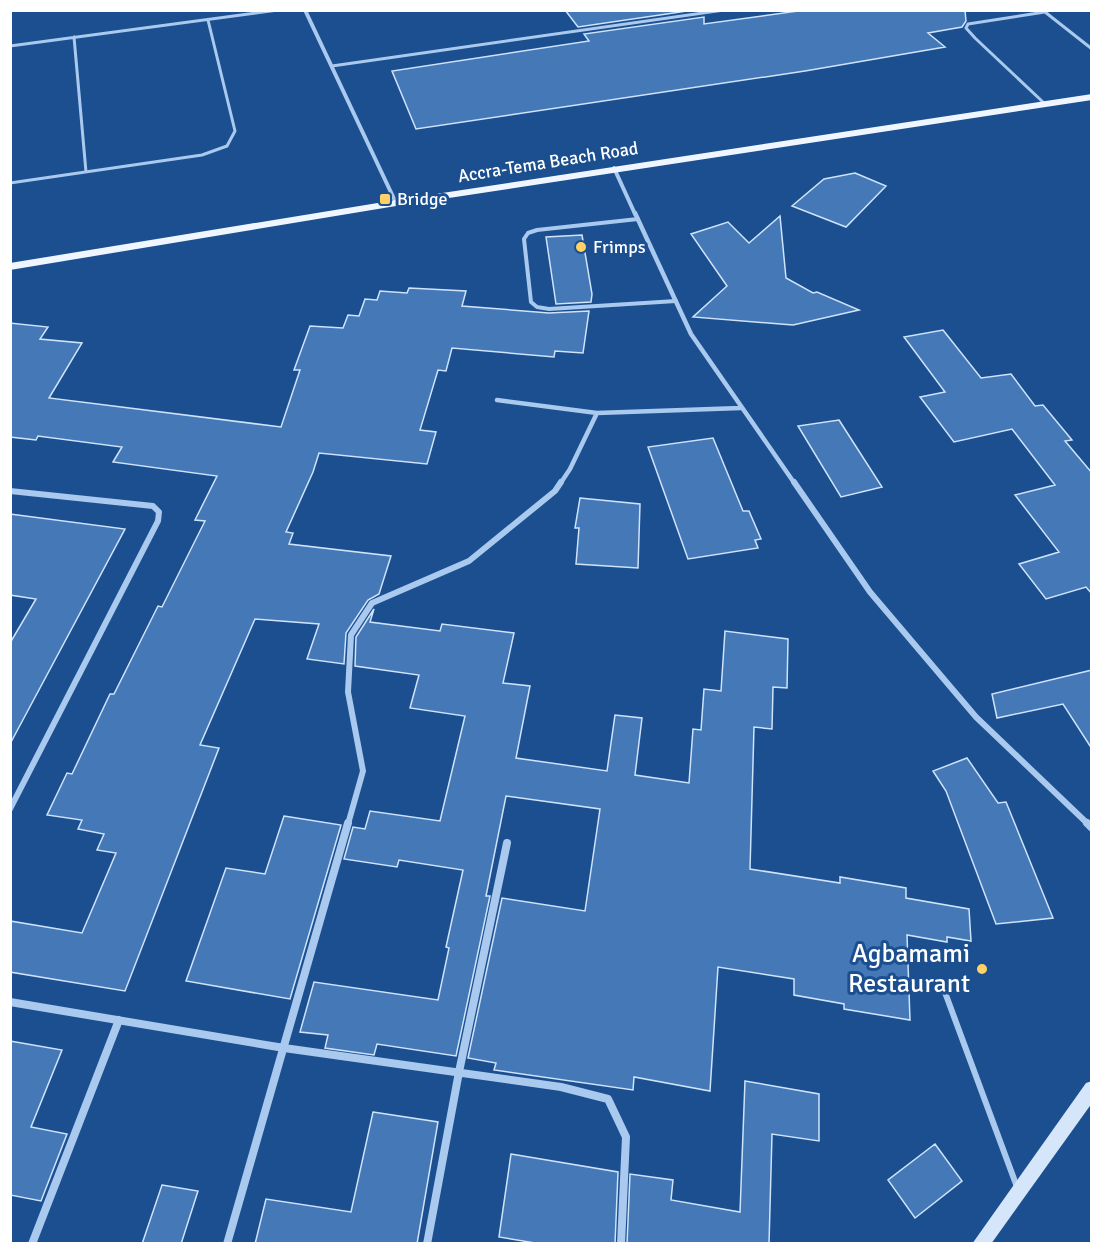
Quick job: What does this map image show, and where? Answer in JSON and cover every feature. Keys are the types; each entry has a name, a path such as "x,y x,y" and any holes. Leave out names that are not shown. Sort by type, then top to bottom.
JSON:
{"main road":[{"name":"Accra-Tema Beach Road","path":"10,267 396,202 1092,97"},
{"path":"980,1244 1092,1089"}],"street":[{"path":"305,10 396,202"},
{"path":"614,168 691,334 870,592 976,717 1092,828"},
{"path":"497,400 597,413 741,408"},
{"path":"227,1244 363,771 348,692 351,635 372,603 469,561 555,491 570,469 597,413"},
{"path":"10,491 153,506 159,512 158,521 10,809"},
{"path":"427,1244 459,1072 507,843"},
{"path":"10,1002 284,1048 561,1087 608,1099 626,1137 621,1244"},
{"path":"32,1244 119,1020"}],"lane":[{"path":"10,46 278,10"},
{"path":"332,66 724,10"},
{"path":"1044,103 975,38 966,28 968,24 1044,12 1092,50"},
{"path":"10,183 202,155 227,146 235,131 208,20"},
{"path":"74,37 86,172"},
{"path":"638,219 537,230 528,233 524,239 531,302 537,307 549,309 676,301"},
{"path":"943,987 1018,1190"}],"building":[{"path":"565,10 694,10 578,27"},
{"path":"805,10 965,10 966,21 962,27 928,33 945,47 805,71 416,129 392,71 589,41 584,34 704,17 704,24"},
{"path":"855,173 886,186 846,227 792,206 824,179"},
{"path":"780,216 786,278 813,293 817,292 859,310 793,325 693,317 727,286 691,234 728,222 749,243"},
{"path":"582,235 592,294 591,302 556,304 546,237"},
{"path":"409,288 466,291 462,306 549,313 589,311 583,353 555,351 554,357 452,348 446,371 438,370 420,430 436,432 427,464 319,453 286,532 293,533 289,544 391,556 379,594 368,600 346,633 344,664 307,659 319,624 255,619 200,745 219,748 125,991 10,972 10,921 82,933 116,853 97,850 104,834 78,829 82,820 47,815 67,773 72,774 110,694 114,694 158,606 162,607 205,521 195,520 217,476 113,462 122,447 38,436 36,440 10,437 10,323 48,327 40,339 82,343 49,398 281,427 300,370 294,370 310,326 343,328 348,315 359,316 365,299 377,300 380,291 407,293"},
{"path":"943,330 981,378 1011,374 1035,406 1043,405 1072,440 1065,441 1092,473 1092,594 1086,587 1046,599 1019,564 1059,552 1015,495 1055,485 1012,429 954,442 920,397 945,392 904,337"},
{"path":"839,420 882,487 841,497 798,426"},
{"path":"713,438 743,511 749,511 761,539 755,540 758,548 688,559 648,447"},
{"path":"580,498 640,504 638,568 576,564 579,528 575,528"},
{"path":"10,514 125,529 10,744 10,643 36,599 10,595"},
{"path":"374,609 370,622 440,631 442,624 514,633 503,683 530,686 516,758 607,771 615,715 642,718 635,775 689,783 693,729 701,730 704,689 721,691 725,631 788,639 787,688 773,687 772,729 754,727 750,869 840,883 840,877 906,888 906,898 969,909 971,941 947,937 947,942 907,935 910,1020 844,1009 844,1004 794,995 794,979 718,967 710,1091 634,1077 633,1090 494,1070 496,1063 468,1058 502,898 585,911 600,809 506,796 486,896 490,896 456,1056 377,1044 374,1055 325,1048 328,1035 300,1032 314,982 438,1000 449,948 446,947 463,870 399,860 397,867 344,859 353,827 365,829 370,811 440,821 465,716 410,708 419,675 355,666 356,637"},
{"path":"1092,670 1092,749 1063,704 997,718 992,694"},
{"path":"967,758 998,803 1006,802 1053,918 996,924 946,791 933,771"},
{"path":"284,816 341,825 290,999 186,981 226,868 265,874"},
{"path":"10,1041 62,1050 31,1127 67,1134 41,1201 10,1195"},
{"path":"745,1081 819,1094 819,1141 772,1134 769,1244 627,1244 630,1174 673,1180 671,1200 740,1212"},
{"path":"373,1112 438,1122 417,1244 255,1244 266,1199 351,1212"},
{"path":"935,1144 962,1181 915,1218 888,1180"},
{"path":"511,1154 618,1172 615,1244 541,1244 499,1237"},
{"path":"162,1185 198,1191 181,1244 142,1244"}],"place":[{"name":"Bridge","path":"385,199"},
{"name":"Frimps","path":"581,247"},
{"name":"Agbamami Restaurant","path":"982,969"}]}
